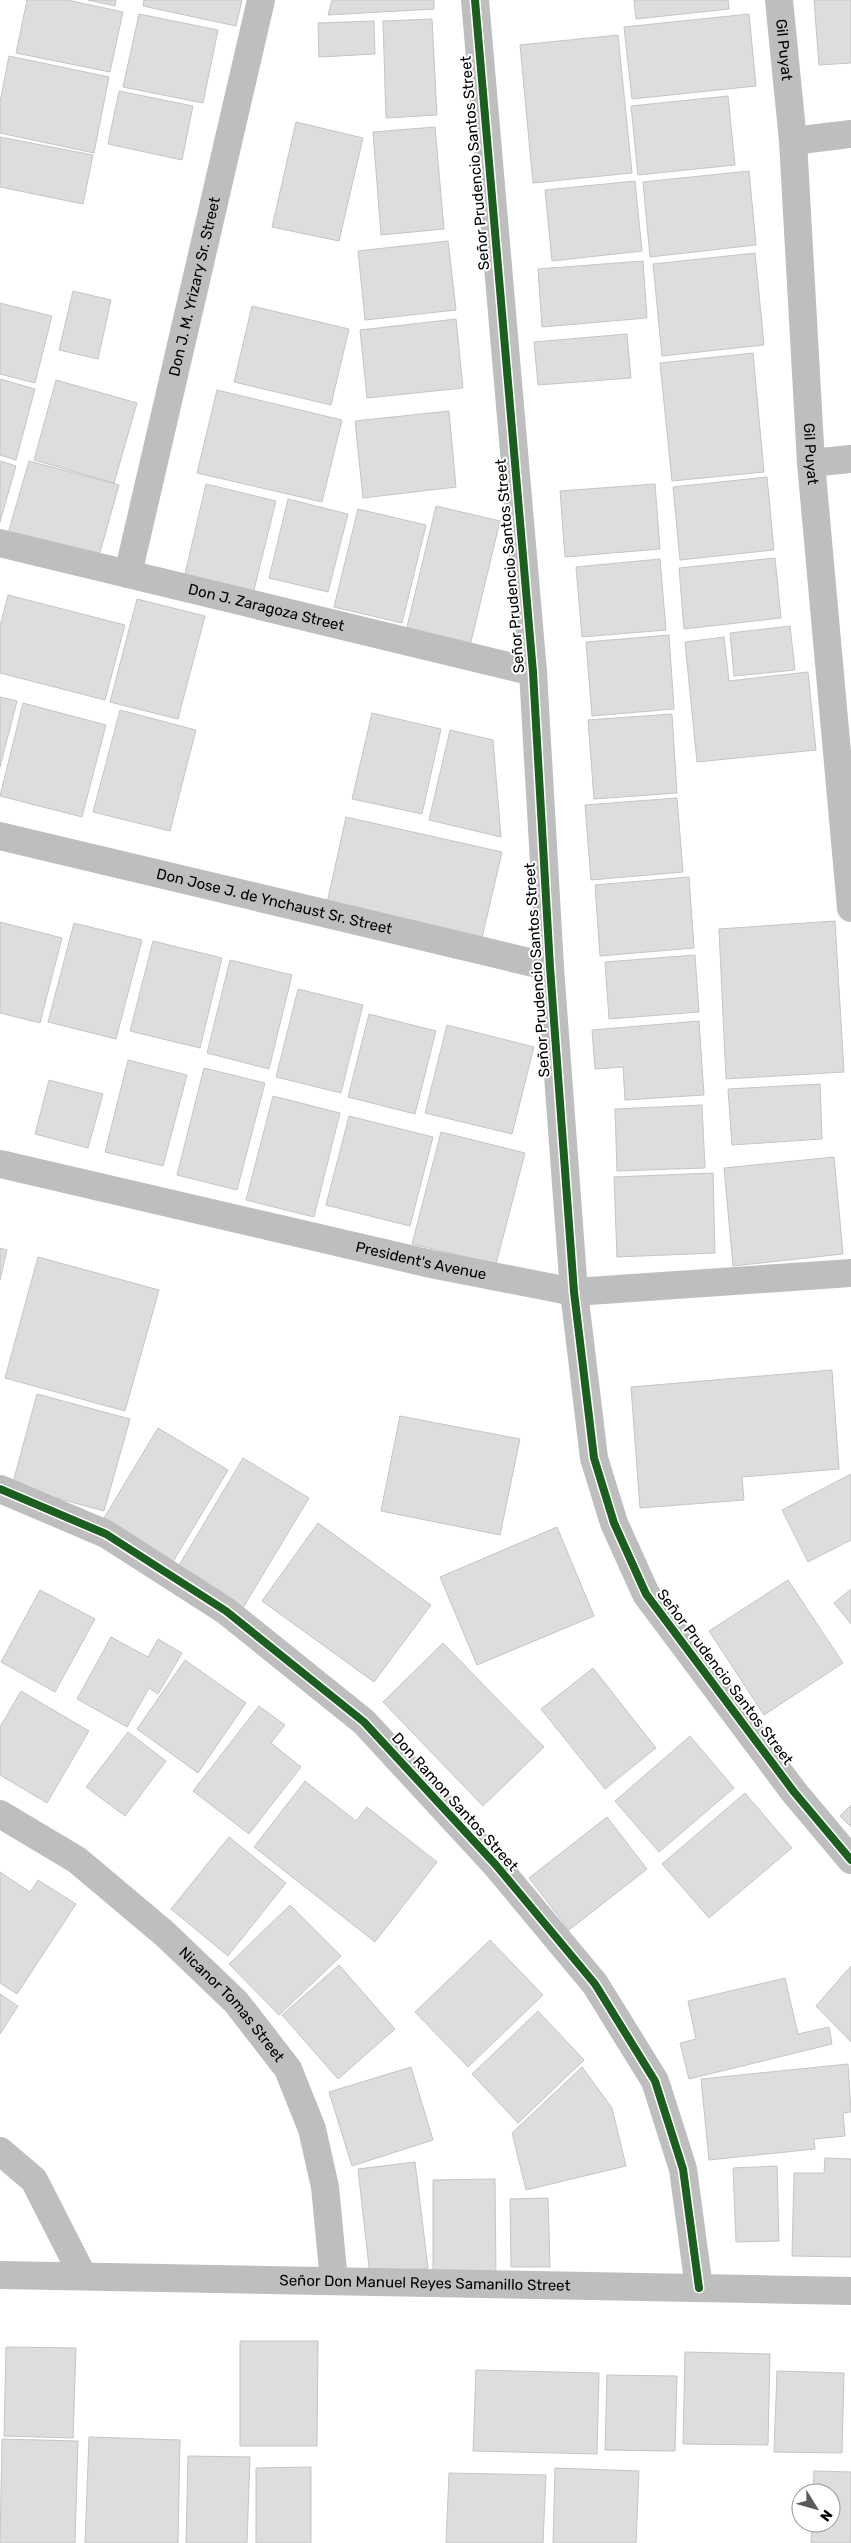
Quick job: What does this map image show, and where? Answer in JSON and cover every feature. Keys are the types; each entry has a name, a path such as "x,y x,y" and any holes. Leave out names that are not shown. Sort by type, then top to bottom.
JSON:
{"street":[{"name":"Don J. M. Yrizary Sr. Street","path":"128,574 261,0"},
{"name":"Señor Prudencio Santos Street","path":"475,0 533,672 550,967 574,1292 594,1458 614,1523 646,1594 794,1792 851,1860"},
{"name":"Gil Puyat","path":"779,0 793,141 811,463 851,908"},
{"path":"793,141 851,134"},
{"path":"811,463 851,459"},
{"name":"Don J. Zaragoza Street","path":"0,543 533,672"},
{"name":"Don Jose J. de Ynchaust Sr. Street","path":"0,836 550,967"},
{"name":"President's Avenue","path":"0,1164 431,1264 574,1292 851,1274"},
{"name":"Don Ramon Santos Street","path":"0,1489 106,1534 226,1611 364,1722 495,1864 595,1984 655,2080 683,2169 700,2288"},
{"name":"Nicanor Tomas Street","path":"0,1814 77,1860 165,1934 236,2002 288,2069 312,2129 325,2186 334,2281"},
{"path":"0,2151 34,2180 83,2276"},
{"name":"Señor Don Manuel Reyes Samanillo Street","path":"0,2275 851,2291"}],"building":[{"path":"27,0 67,0 123,12 110,72 16,53"},
{"path":"88,0 116,0 115,6"},
{"path":"144,0 242,0 236,26 143,6"},
{"path":"332,0 434,0 434,9 328,15"},
{"path":"634,0 728,0 729,9 636,19"},
{"path":"814,0 851,0 851,63 819,65"},
{"path":"139,14 218,30 203,103 123,87"},
{"path":"749,14 756,86 632,99 624,27"},
{"path":"432,19 437,115 386,118 383,21"},
{"path":"374,21 375,54 319,57 318,23"},
{"path":"618,35 632,173 533,183 520,45"},
{"path":"9,56 109,77 94,153 0,133 0,102"},
{"path":"119,91 193,106 182,160 108,144"},
{"path":"728,96 735,165 638,175 631,106"},
{"path":"296,122 363,138 339,241 272,227"},
{"path":"435,127 444,229 381,235 373,132"},
{"path":"0,137 93,155 83,204 0,187"},
{"path":"749,171 756,245 650,257 643,182"},
{"path":"635,181 642,251 552,261 545,190"},
{"path":"448,241 456,310 365,320 358,251"},
{"path":"755,253 764,345 662,356 653,264"},
{"path":"643,261 647,318 542,327 538,269"},
{"path":"73,291 111,300 98,359 59,350"},
{"path":"0,303 52,316 35,383 0,374"},
{"path":"252,306 349,329 331,405 234,382"},
{"path":"456,319 463,388 367,398 360,330"},
{"path":"627,334 631,378 538,385 534,342"},
{"path":"753,353 764,472 672,481 660,363"},
{"path":"0,379 35,389 16,460 0,455"},
{"path":"56,380 137,403 114,483 34,460"},
{"path":"217,390 342,420 322,502 197,473"},
{"path":"449,411 456,487 363,498 355,421"},
{"path":"0,461 16,466 0,522"},
{"path":"29,461 119,485 97,563 7,537"},
{"path":"767,477 774,550 680,560 673,487"},
{"path":"206,484 276,501 253,594 184,578"},
{"path":"655,484 660,549 565,557 560,491"},
{"path":"288,499 348,514 328,592 269,578"},
{"path":"436,506 500,521 470,646 406,631"},
{"path":"358,509 426,525 402,623 334,607"},
{"path":"775,558 781,618 684,629 679,568"},
{"path":"660,559 666,630 582,637 576,567"},
{"path":"8,595 125,625 105,700 0,673 0,626"},
{"path":"137,599 205,616 178,719 110,702"},
{"path":"790,626 795,670 734,676 730,633"},
{"path":"669,635 674,709 592,716 586,642"},
{"path":"724,637 729,681 808,672 816,750 697,762 685,642"},
{"path":"0,697 17,701 0,767"},
{"path":"23,703 106,725 82,817 0,796"},
{"path":"120,710 196,730 170,831 93,812"},
{"path":"372,713 441,729 422,814 352,799"},
{"path":"672,714 677,793 594,799 588,720"},
{"path":"450,730 493,740 501,837 429,820"},
{"path":"677,798 683,872 591,880 585,805"},
{"path":"346,817 502,852 482,938 327,903"},
{"path":"689,877 694,948 600,956 595,885"},
{"path":"835,921 844,1072 726,1079 719,929"},
{"path":"0,922 62,938 40,1023 0,1013"},
{"path":"74,923 142,940 116,1039 48,1022"},
{"path":"153,941 222,958 200,1048 130,1031"},
{"path":"695,955 699,1012 609,1019 605,962"},
{"path":"230,960 292,975 269,1069 207,1053"},
{"path":"298,989 363,1005 341,1093 276,1077"},
{"path":"369,1014 436,1031 415,1114 348,1097"},
{"path":"699,1021 704,1095 625,1100 623,1067 595,1069 592,1030"},
{"path":"447,1025 534,1047 512,1134 425,1113"},
{"path":"128,1060 187,1075 163,1166 105,1152"},
{"path":"204,1068 265,1083 237,1190 177,1175"},
{"path":"49,1080 103,1094 88,1148 35,1134"},
{"path":"820,1084 822,1139 732,1145 728,1089"},
{"path":"273,1096 340,1113 314,1217 246,1200"},
{"path":"702,1105 705,1168 617,1171 615,1109"},
{"path":"349,1116 433,1137 410,1226 326,1205"},
{"path":"441,1132 525,1153 496,1264 412,1244"},
{"path":"834,1157 843,1254 733,1266 724,1168"},
{"path":"713,1173 715,1253 617,1257 614,1177"},
{"path":"0,1248 7,1250 0,1280"},
{"path":"38,1257 159,1290 125,1411 5,1378"},
{"path":"832,1370 839,1469 742,1477 744,1500 640,1508 631,1387"},
{"path":"37,1394 130,1419 104,1511 12,1486"},
{"path":"400,1416 520,1439 500,1535 381,1511"},
{"path":"158,1428 228,1470 168,1570 98,1528"},
{"path":"243,1458 309,1498 241,1611 175,1572"},
{"path":"851,1474 851,1540 808,1562 782,1510"},
{"path":"318,1523 431,1605 374,1682 262,1601"},
{"path":"557,1527 594,1616 477,1665 440,1577"},
{"path":"788,1580 843,1663 764,1715 709,1631"},
{"path":"851,1589 851,1624 834,1603"},
{"path":"40,1590 95,1619 55,1692 1,1662"},
{"path":"111,1637 148,1657 158,1639 182,1653 158,1694 149,1688 127,1727 77,1699"},
{"path":"443,1643 544,1747 483,1806 383,1702"},
{"path":"185,1660 246,1703 198,1773 137,1729"},
{"path":"593,1668 656,1748 605,1789 541,1709"},
{"path":"21,1691 89,1731 47,1803 0,1775 0,1727"},
{"path":"259,1706 285,1725 271,1743 301,1767 249,1834 193,1791"},
{"path":"128,1732 166,1761 125,1816 86,1787"},
{"path":"690,1736 734,1788 659,1852 615,1801"},
{"path":"305,1781 356,1821 367,1807 437,1862 375,1942 254,1847"},
{"path":"745,1793 792,1848 709,1918 662,1864"},
{"path":"851,1805 851,1827 840,1816"},
{"path":"607,1817 647,1869 569,1930 529,1878"},
{"path":"229,1837 286,1883 228,1956 171,1909"},
{"path":"0,1872 30,1892 38,1880 76,1904 17,1994 0,1983"},
{"path":"290,1905 341,1956 279,2015 229,1964"},
{"path":"490,1940 543,1995 468,2067 415,2012"},
{"path":"339,1965 395,2029 338,2079 282,2015"},
{"path":"851,1966 851,2042 816,2006"},
{"path":"785,1978 798,2034 829,2027 832,2044 689,2079 680,2043 696,2039 688,2001"},
{"path":"0,1994 18,2006 0,2034"},
{"path":"538,2011 584,2060 518,2123 472,2074"},
{"path":"848,2064 851,2112 843,2113 845,2136 814,2139 815,2149 709,2160 701,2079"},
{"path":"411,2067 433,2140 352,2166 329,2092"},
{"path":"582,2067 612,2108 626,2166 526,2190 512,2133"},
{"path":"825,2158 851,2159 851,2257 792,2256 794,2173 824,2173"},
{"path":"415,2162 428,2268 370,2276 358,2169"},
{"path":"777,2166 779,2241 736,2242 733,2168"},
{"path":"495,2179 496,2280 433,2280 433,2180"},
{"path":"548,2198 550,2267 511,2267 510,2199"},
{"path":"240,2341 318,2341 317,2446 240,2446"},
{"path":"6,2347 76,2348 73,2438 4,2436"},
{"path":"685,2352 770,2354 768,2445 683,2444"},
{"path":"476,2370 599,2373 597,2454 473,2451"},
{"path":"777,2371 844,2373 842,2453 774,2452"},
{"path":"607,2375 677,2376 675,2451 605,2450"},
{"path":"89,2437 180,2440 178,2543 85,2543"},
{"path":"2,2439 78,2441 75,2543 0,2543"},
{"path":"188,2456 250,2457 247,2543 186,2543"},
{"path":"311,2467 311,2543 256,2543 256,2468"},
{"path":"555,2468 639,2471 636,2543 553,2543"},
{"path":"814,2471 851,2472 851,2543 811,2543 812,2533 841,2533 841,2483 813,2483"},
{"path":"449,2473 546,2475 543,2543 446,2543"}],"cycle path":[{"path":"475,0 533,672 550,967 574,1292 594,1458 614,1523 646,1594 794,1792 851,1860"},
{"path":"0,1489 106,1534 226,1611 364,1722 495,1864 595,1984 655,2081 683,2169 699,2288"}]}
